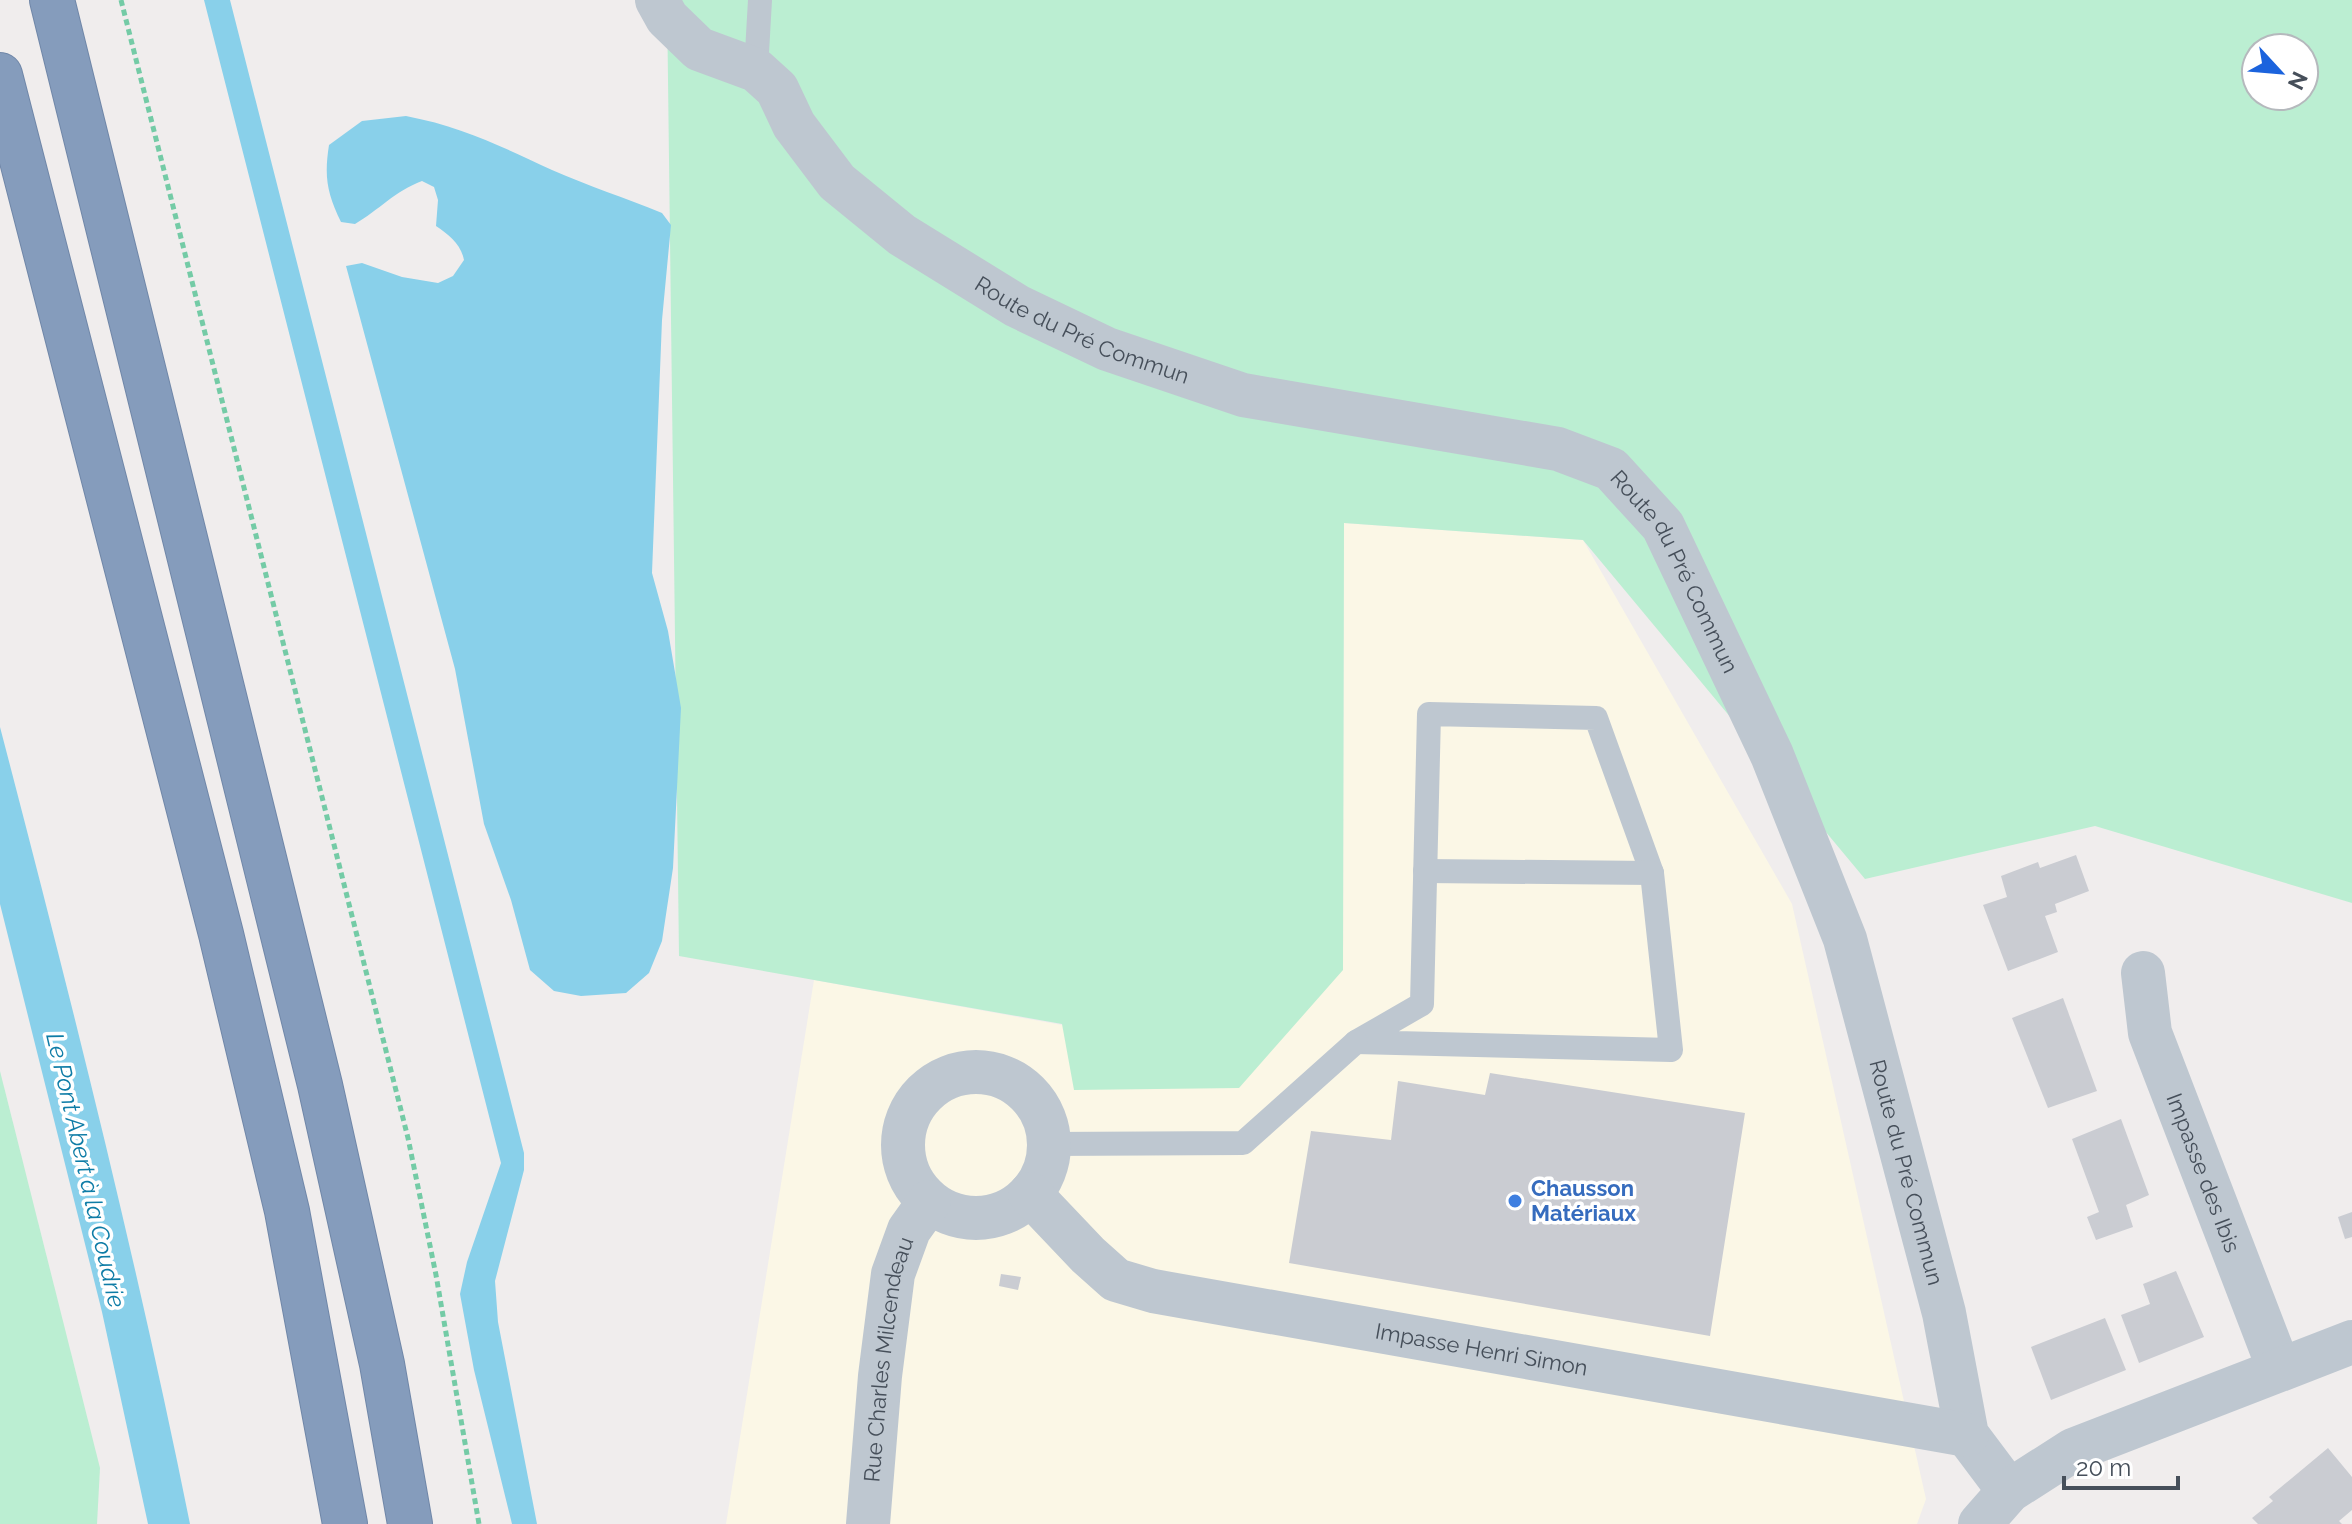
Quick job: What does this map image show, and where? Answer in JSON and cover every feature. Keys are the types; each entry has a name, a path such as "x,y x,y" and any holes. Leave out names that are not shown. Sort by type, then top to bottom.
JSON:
{"highway":[{"path":"52,0 320,1085 382,1364 410,1524"},
{"path":"0,75 217,919 280,1180 345,1524"}],"street":[{"name":"Route du Pré Commun","path":"657,0 667,18 699,49 756,70 777,89 794,125 837,182 902,235 1017,306 1107,349 1243,395 1558,449 1611,469 1663,526 1772,755 1845,939 1944,1313 1967,1435 2009,1491"},
{"name":"Impasse des Ibis","path":"2143,973 2150,1033 2279,1369"},
{"path":"981,1071 1010,1079 1034,1099 1048,1127 1049,1158 1038,1186 1030,1194 1015,1208 986,1219 956,1216 929,1202 909,1178 902,1148 908,1118 925,1092 951,1076 981,1071"},
{"name":"Impasse Henri Simon","path":"1030,1194 1116,1280 1153,1291 1967,1435"},
{"name":"Rue Charles Milcendeau","path":"868,1524 880,1376 893,1274 909,1230 929,1202"},
{"path":"1980,1524 2009,1491 2073,1450 2352,1342"}],"lane":[{"path":"756,70 760,0"},
{"path":"1048,1144 1243,1143 1356,1042 1422,1004 1429,714 1596,718 1652,873 1671,1050 1356,1042"},
{"path":"1425,871 1652,873"}],"path":[{"path":"121,0 408,1138 436,1275 479,1524"}],"shaded area":[{"path":"1344,523 1583,540 1792,904 1926,1499 1917,1524 726,1524 814,980 1062,1025 1343,970"}],"green space":[{"path":"667,0 2352,0 2352,903 2095,826 1865,879 1583,540 1344,523 1343,970 1239,1088 1074,1090 1062,1024 679,956"},
{"path":"0,1071 100,1468 97,1524 0,1524"}],"water":[{"path":"204,0 230,0 524,1153 524,1170 495,1281 498,1322 537,1524 512,1524 474,1370 460,1294 467,1262 501,1163"},
{"path":"406,116 481,138 566,176 662,213 671,225 662,320 652,573 668,631 681,708 673,868 662,941 649,973 626,993 581,996 554,991 530,970 511,900 484,824 455,669 346,266 362,263 402,277 438,283 453,276 464,260 450,236 436,226 438,200 434,187 422,181 412,185 355,224 341,222 328,185 329,145 362,121"},
{"name":"Le Pont Abert à la Coudrie","path":"0,727 101,1124 190,1524 148,1524 102,1312 0,904"}],"building":[{"path":"2076,855 2089,891 2055,904 2057,912 2045,916 2058,952 2008,971 1983,905 2007,897 2001,876 2038,862 2040,868"},
{"path":"2063,998 2097,1091 2048,1108 2012,1018"},
{"name":"Chausson Matériaux","path":"1490,1073 1745,1113 1710,1336 1289,1263 1311,1131 1391,1140 1398,1081 1485,1095"},
{"path":"2121,1119 2149,1195 2126,1205 2133,1227 2096,1240 2087,1217 2099,1212 2072,1139"},
{"path":"2352,1212 2352,1237 2345,1239 2338,1217"},
{"path":"2176,1271 2204,1337 2139,1363 2121,1315 2150,1304 2143,1284"},
{"path":"1001,1274 1021,1277 1018,1290 999,1286"},
{"path":"2105,1318 2126,1370 2051,1400 2031,1347"},
{"path":"2328,1448 2352,1477 2352,1510 2339,1521 2342,1524 2258,1524 2252,1518 2273,1501 2269,1497"}],"place":[{"name":"Chausson Matériaux","path":"1515,1201"}]}
